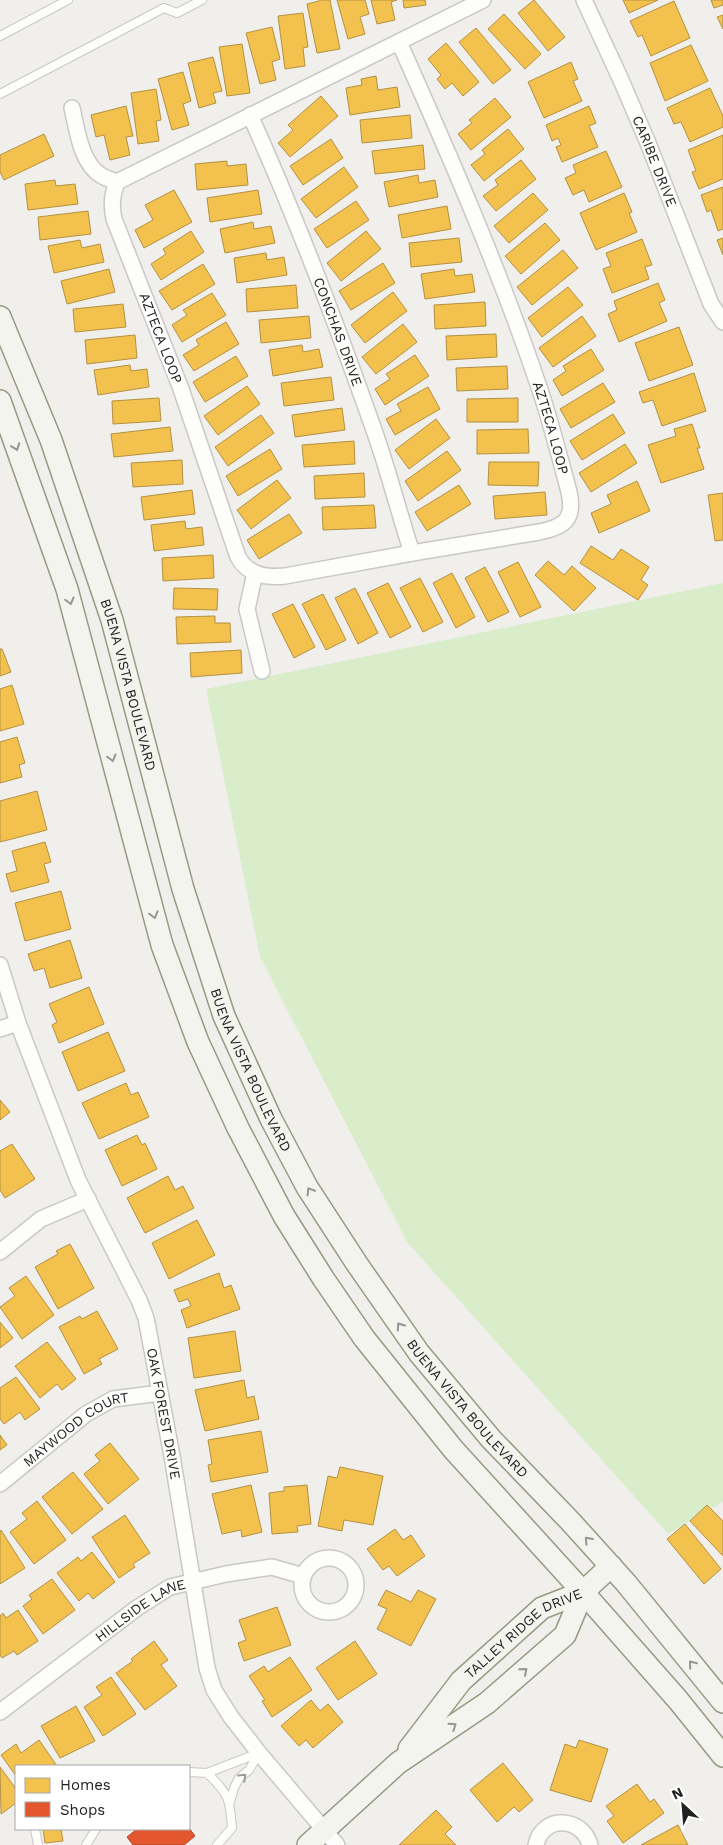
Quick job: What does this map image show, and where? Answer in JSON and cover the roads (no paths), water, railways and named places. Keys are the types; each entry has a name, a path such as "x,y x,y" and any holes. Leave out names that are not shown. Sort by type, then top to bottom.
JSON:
{"main road":[{"name":"BUENA VISTA BOULEVARD","path":"0,317 51,440 112,620 183,889 224,1016 271,1119 312,1195 418,1353 491,1439 611,1566 723,1702"},
{"path":"0,402 67,589 162,945 198,1042 238,1128 284,1216 364,1338 453,1449 678,1700 723,1756"},
{"path":"583,1592 611,1566"},
{"name":"TALLEY RIDGE DRIVE","path":"398,1763 487,1703 565,1635 583,1592"},
{"name":"TALLEY RIDGE DRIVE","path":"308,1845 331,1838 398,1763 461,1681 542,1608 583,1592"}],"street":[{"path":"72,108 80,141 90,164 102,176 117,182 483,0"},
{"name":"CARIBE DRIVE","path":"584,0 648,143 710,304 723,322"},
{"name":"AZTECA LOOP","path":"117,182 111,205 114,219 177,380 238,557 243,566 255,574 272,577 285,576 552,530 563,524 570,515 572,505 541,392 500,280 445,144 399,42"},
{"name":"CONCHAS DRIVE","path":"250,115 299,227 326,299 376,435 412,553"},
{"path":"255,574 247,609 262,671"},
{"name":"OAK FOREST DRIVE","path":"0,965 18,1023 78,1180 140,1300 146,1318 207,1668 214,1690 259,1753 331,1838"},
{"path":"0,1030 18,1023"},
{"path":"0,1252 42,1219 88,1199"},
{"name":"MAYWOOD COURT","path":"0,1484 86,1414 113,1399 160,1393"},
{"name":"HILLSIDE LANE","path":"0,1712 137,1608 170,1587 272,1566 303,1576"},
{"path":"536,1845 541,1833 547,1827 564,1823 572,1824 580,1829 586,1835 590,1845"}],"lane":[{"path":"0,36 68,0"},
{"path":"0,94 162,4 176,14 202,0"},
{"path":"190,1772 207,1773 259,1753"},
{"path":"217,1845 232,1828 230,1802 234,1788 239,1778 250,1770 259,1753"},
{"path":"207,1773 220,1785 230,1802"},
{"path":"35,1830 38,1845"},
{"path":"86,1845 95,1830"}]}
